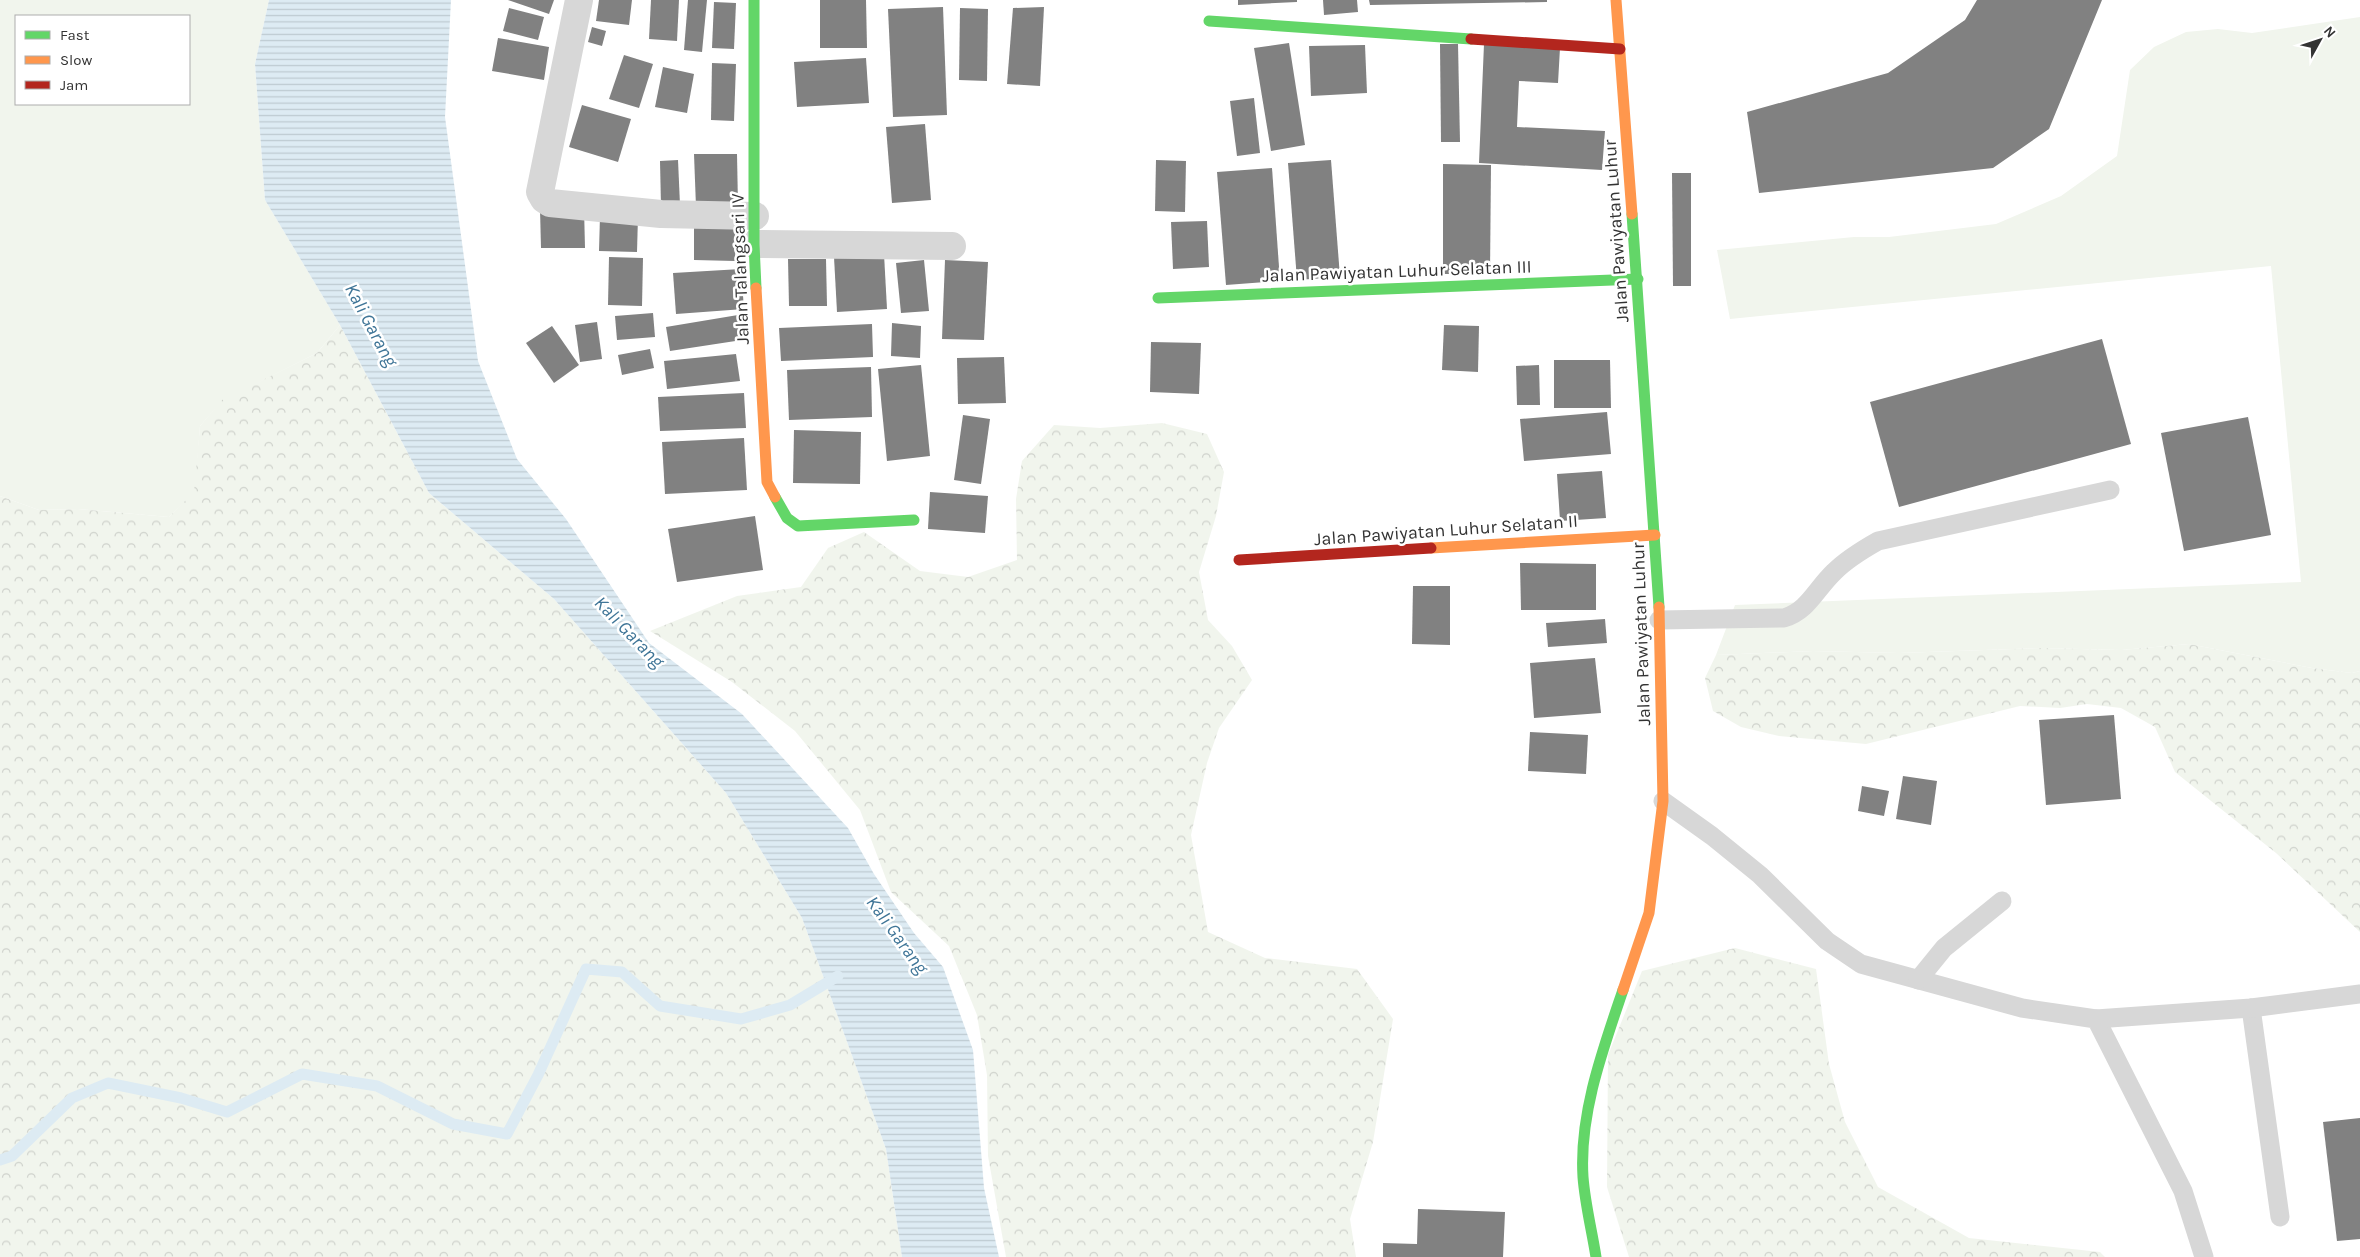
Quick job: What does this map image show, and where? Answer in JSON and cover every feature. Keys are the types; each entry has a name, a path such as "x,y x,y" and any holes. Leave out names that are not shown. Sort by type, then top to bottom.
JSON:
{"street":[{"path":"579,0 540,192 544,199 550,203 661,214 755,216"},
{"name":"Jalan Talangsari IV","path":"754,0 754,244 767,482 786,518 798,526 914,520"},
{"name":"Jalan Pawiyatan Luhur","path":"1596,1257 1583,1176 1586,1122 1605,1043 1650,914 1663,801 1659,586 1638,279 1616,0"},
{"path":"1209,21 1620,49"},
{"path":"754,244 952,246"},
{"name":"Jalan Pawiyatan Luhur Selatan III","path":"1158,298 1638,279"},
{"name":"Jalan Pawiyatan Luhur Selatan II","path":"1239,560 1655,535"}],"lane":[{"path":"1659,620 1796,615 1821,586 1851,557 1878,541 2110,490"},
{"path":"1663,801 1760,874 1827,941 1861,964 1918,980 2022,1008 2096,1019 2251,1008 2360,994"},
{"path":"1918,980 1944,948 2002,900"},
{"path":"2251,1008 2280,1217"},
{"path":"2096,1019 2183,1191 2204,1257"}],"green space":[{"path":"0,0 269,0 255,64 265,200 340,325 317,353 222,401 200,426 195,492 169,517 78,509 39,510 0,496"},
{"path":"2360,17 2360,671 2352,673 2312,668 2189,644 2121,650 2041,648 1899,653 1813,651 1716,655 1735,605 2301,582 2271,266 1730,319 1717,250 1854,237 1889,237 1996,224 2061,196 2117,156 2130,70 2154,47 2186,32 2218,29 2252,33"},
{"path":"340,325 429,493 554,599 726,793 802,918 886,1149 902,1257 0,1257 0,496 39,510 78,509 169,517 194,492 200,426 222,400 317,353"},
{"path":"1162,423 1207,434 1224,472 1216,516 1199,572 1208,620 1232,646 1252,680 1219,728 1207,763 1191,835 1208,932 1265,958 1357,969 1393,1019 1373,1142 1350,1219 1356,1257 1006,1257 988,1156 987,1075 977,1015 949,946 891,892 860,810 795,731 732,682 650,631 737,596 801,587 828,548 864,532 920,571 968,577 1017,560 1016,499 1022,461 1054,425 1100,428"},
{"path":"2189,644 2312,668 2352,673 2360,671 2360,932 2276,853 2175,772 2155,727 2121,708 2087,704 2060,708 2020,706 1866,744 1779,736 1741,727 1713,711 1705,678 1716,655 1813,651 1899,653 2041,648 2121,650"},
{"path":"1735,948 1816,969 1829,1064 1845,1122 1878,1187 1969,1238 2100,1252 2105,1257 1629,1257 1607,1187 1608,1055 1642,971"}],"water":[{"name":"Kali Garang","path":"269,0 451,0 445,117 478,361 517,459 566,519 649,643 742,714 848,828 874,874 914,933 943,967 973,1050 984,1188 999,1257 902,1257 886,1149 802,918 726,793 554,599 429,493 340,325 265,200 255,64"}],"building":[{"path":"508,0 554,0 549,14"},
{"path":"599,0 632,0 629,25 596,21"},
{"path":"651,0 679,0 677,41 649,39"},
{"path":"688,0 707,0 702,52 684,50"},
{"path":"820,0 866,0 867,48 820,48"},
{"path":"1238,0 1297,0 1297,2 1238,5"},
{"path":"1323,0 1357,0 1358,12 1324,15"},
{"path":"1369,0 1547,0 1547,2 1370,5"},
{"path":"1977,0 2102,0 2049,129 1993,168 1759,193 1747,112 1888,73 1965,20"},
{"path":"714,2 736,3 734,49 712,48"},
{"path":"943,7 947,115 893,117 888,9"},
{"path":"1044,7 1040,86 1007,84 1013,8"},
{"path":"509,8 544,17 538,40 503,31"},
{"path":"960,8 988,9 987,81 959,80"},
{"path":"592,27 606,31 602,46 588,42"},
{"path":"498,38 549,47 544,80 492,71"},
{"path":"1289,43 1305,145 1271,151 1254,48"},
{"path":"1440,44 1458,44 1460,142 1441,142"},
{"path":"1484,44 1560,48 1558,83 1519,81 1517,127 1605,131 1602,170 1479,163"},
{"path":"1365,45 1367,93 1311,96 1309,46"},
{"path":"624,55 653,64 639,108 609,99"},
{"path":"866,58 869,103 797,107 794,62"},
{"path":"712,63 736,64 734,121 711,120"},
{"path":"663,67 694,74 687,113 655,107"},
{"path":"1254,98 1260,153 1237,156 1230,101"},
{"path":"582,105 631,119 618,162 569,147"},
{"path":"925,124 931,200 892,203 886,127"},
{"path":"694,154 737,154 738,206 696,207"},
{"path":"678,160 680,205 661,206 660,161"},
{"path":"1156,160 1186,161 1185,212 1155,211"},
{"path":"1331,160 1340,277 1297,280 1288,163"},
{"path":"1443,164 1491,165 1490,274 1443,274"},
{"path":"1272,168 1280,281 1226,285 1217,172"},
{"path":"1672,173 1691,173 1691,286 1673,286"},
{"path":"584,208 585,248 541,248 540,209"},
{"path":"600,216 638,216 637,252 599,251"},
{"path":"1207,221 1209,267 1173,269 1171,222"},
{"path":"694,226 736,227 735,261 694,260"},
{"path":"884,254 887,309 837,312 834,257"},
{"path":"609,257 643,258 642,306 608,305"},
{"path":"788,259 826,259 827,306 789,306"},
{"path":"924,260 929,311 901,313 896,263"},
{"path":"945,260 988,262 984,340 942,339"},
{"path":"741,269 744,309 676,314 673,273"},
{"path":"653,313 655,337 617,340 615,316"},
{"path":"738,315 742,340 670,351 666,327"},
{"path":"597,322 602,359 580,362 575,325"},
{"path":"892,323 921,326 920,358 891,356"},
{"path":"872,324 873,357 781,361 779,328"},
{"path":"1444,325 1479,326 1478,372 1442,370"},
{"path":"552,326 579,365 554,383 526,343"},
{"path":"2102,339 2131,444 1899,507 1870,402"},
{"path":"1151,342 1201,343 1199,394 1150,392"},
{"path":"650,349 654,368 622,375 618,355"},
{"path":"736,354 740,381 667,389 664,361"},
{"path":"1004,357 1006,403 958,404 957,358"},
{"path":"1554,360 1610,360 1611,408 1554,408"},
{"path":"921,365 930,456 887,461 878,369"},
{"path":"1539,365 1540,405 1517,405 1516,366"},
{"path":"871,367 872,417 789,420 787,370"},
{"path":"744,393 746,428 660,431 658,397"},
{"path":"1607,412 1611,454 1524,461 1520,419"},
{"path":"963,415 990,419 981,484 954,480"},
{"path":"2248,417 2271,535 2184,551 2161,433"},
{"path":"794,430 861,432 860,484 793,483"},
{"path":"744,438 747,490 665,494 662,442"},
{"path":"1602,471 1606,518 1560,521 1557,474"},
{"path":"930,492 988,496 985,533 928,529"},
{"path":"755,516 763,570 677,582 668,529"},
{"path":"1520,563 1596,564 1596,610 1521,610"},
{"path":"1413,586 1450,586 1450,645 1412,644"},
{"path":"1605,619 1607,643 1548,647 1546,623"},
{"path":"1595,658 1601,713 1534,718 1530,663"},
{"path":"2114,715 2121,799 2046,805 2039,720"},
{"path":"1530,732 1588,735 1586,774 1528,771"},
{"path":"1903,776 1937,781 1931,825 1896,819"},
{"path":"1862,786 1889,791 1884,816 1858,811"},
{"path":"2360,1118 2360,1239 2337,1241 2323,1122"},
{"path":"1418,1209 1505,1212 1503,1257 1383,1257 1383,1243 1417,1244"}],"waterway":[{"path":"0,1160 12,1156 72,1098 108,1083 181,1098 227,1112 302,1074 377,1086 453,1124 507,1134 538,1075 586,969 622,972 660,1006 741,1019 790,1005 838,976"}],"traffic: fast":[{"path":"754,0 754,244 756,288"},
{"path":"1209,21 1471,39"},
{"path":"1632,214 1659,607"},
{"path":"1158,298 1638,279"},
{"path":"775,497 787,518 798,526 914,520"},
{"path":"1596,1257 1583,1177 1585,1130 1600,1058 1623,990"}],"traffic: slow":[{"path":"1616,0 1632,214"},
{"path":"756,288 767,482 775,497"},
{"path":"1431,548 1655,535"},
{"path":"1623,990 1649,913 1663,801 1659,607"}],"traffic: jam":[{"path":"1471,39 1620,49"},
{"path":"1239,560 1431,548"}]}
